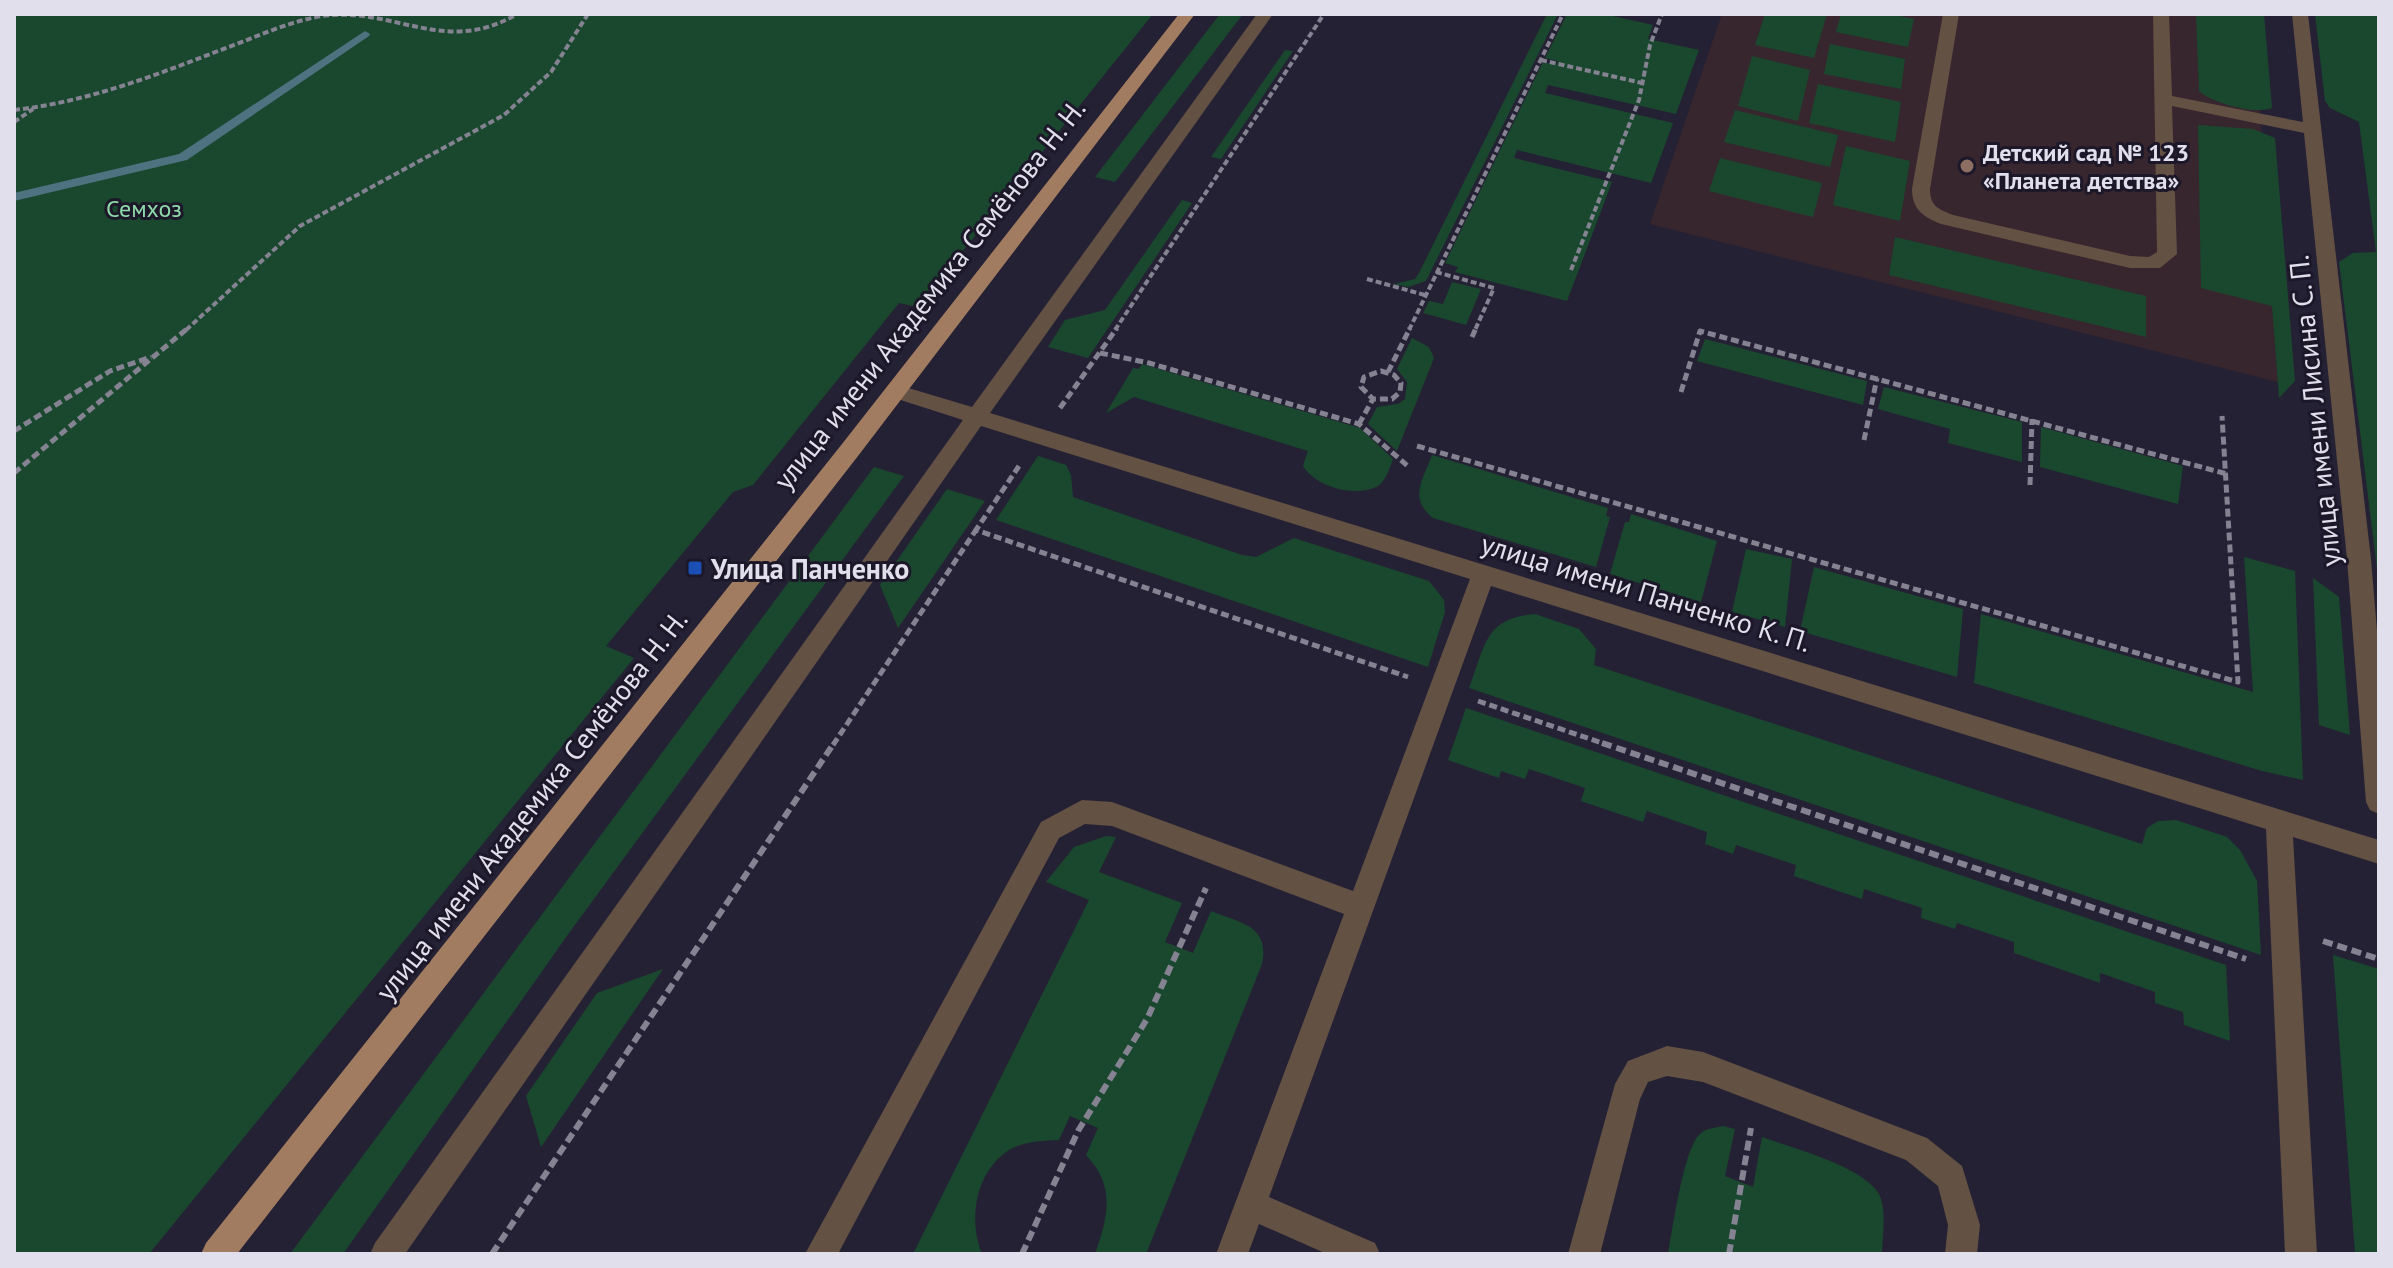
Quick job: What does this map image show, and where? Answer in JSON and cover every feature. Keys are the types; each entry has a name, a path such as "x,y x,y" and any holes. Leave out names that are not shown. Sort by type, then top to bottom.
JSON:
{"main road":[{"name":"улица имени Академика Семёнова Н. Н.","path":"217,1254 1187,14"}],"street":[{"path":"386,1254 977,416 1265,14"},
{"path":"1951,14 1921,200 1929,212 1948,220 2130,262 2153,264 2167,254 2161,14"},
{"name":"улица имени Лисина С. П.","path":"2300,14 2359,559 2379,802"},
{"path":"2162,99 2311,129"},
{"name":"улица имени Панченко К. П.","path":"895,391 2379,852"},
{"path":"1232,1254 1484,573"},
{"path":"821,1254 1050,830 1082,812 1112,814 1360,907"},
{"path":"2279,822 2301,1254"},
{"path":"1584,1254 1626,1095 1638,1071 1667,1061 1703,1067 1916,1149 1951,1177 1964,1225 1961,1254"},
{"path":"1251,1205 1364,1254"}],"path":[{"path":"14,110 56,107 121,88 285,26 333,15 365,17 446,33 478,31 517,14"},
{"path":"14,473 155,356 300,226 504,115 551,72 588,14"},
{"path":"1388,372 1563,14"},
{"path":"1571,270 1639,100 1650,45 1662,14"},
{"path":"1541,60 1642,83"},
{"path":"14,122 35,109"},
{"path":"1436,272 1494,288 1472,337"},
{"path":"1367,279 1425,295"},
{"path":"1681,392 1700,331 2227,474"},
{"path":"1100,353 1149,363 1359,424 1409,467"},
{"path":"14,431 110,371 155,356"},
{"path":"1374,372 1388,372 1401,383 1400,392 1392,399 1373,399 1361,387 1364,377 1374,372"},
{"path":"1864,440 1877,378"},
{"path":"1359,424 1373,399"},
{"path":"1417,446 2238,682 2222,416"},
{"path":"2030,485 2032,419"},
{"path":"492,1254 976,530"},
{"path":"1022,1254 1078,1131 1147,1019 1221,854"},
{"path":"2284,928 2379,959"},
{"path":"1729,1254 1758,1088"}],"shaded area":[{"name":"Детский сад № 123 «Планета детства»","path":"1722,14 2253,14 2278,382 1650,224"}],"green space":[{"name":"Семхоз","path":"14,14 1153,14 918,307 899,303 753,485 733,492 606,646 634,658 149,1254 14,1254"},
{"path":"1220,14 1243,14 1115,182 1095,177"},
{"path":"1547,14 1558,14 1426,281 1408,287 1394,284 1415,279 1419,273"},
{"path":"1567,14 1604,14 1653,25 1648,39 1699,50 1676,114 1548,85 1545,93 1673,123 1651,183 1517,150 1514,158 1612,182 1567,301 1455,272 1458,267 1445,263 1543,62 1556,65 1558,61 1545,58"},
{"path":"1765,14 1827,14 1814,58 1755,45"},
{"path":"1841,14 1891,14 1914,19 1908,47 1836,32"},
{"path":"2196,14 2264,14 2272,108 2255,110 2234,107 2199,91"},
{"path":"2315,14 2379,14 2379,585 2339,262 2353,253 2376,252 2359,122 2330,108 2325,101"},
{"path":"1830,44 1905,59 1901,89 1824,74"},
{"path":"1285,50 1293,51 1221,159 1211,157"},
{"path":"1752,56 1810,70 1798,121 1738,106"},
{"path":"1818,84 1901,102 1895,142 1809,123"},
{"path":"1735,110 1838,135 1830,167 1724,142"},
{"path":"2198,125 2253,129 2275,138 2295,381 2279,398 2272,306 2201,288"},
{"path":"1846,146 1910,161 1900,221 1833,205"},
{"path":"1720,158 1822,183 1813,217 1709,191"},
{"path":"1182,200 1192,203 1088,358 1048,347 1065,320 1105,310"},
{"path":"1895,237 2146,296 2146,337 1889,275"},
{"path":"1452,282 1481,289 1466,325 1423,313 1429,301 1443,304"},
{"path":"1412,338 1429,347 1434,358 1397,451 1368,424 1377,407 1398,404 1405,399 1407,382 1397,369"},
{"path":"1705,339 1867,381 1863,405 1697,361"},
{"path":"1142,364 1360,428 1393,459 1387,474 1381,484 1369,489 1337,488 1317,480 1303,466 1308,451 1134,397 1106,413 1133,368 1139,369"},
{"path":"1884,387 2022,422 2022,462 1948,443 1950,429 1878,409"},
{"path":"2041,427 2183,466 2178,504 2040,467"},
{"path":"1432,455 1608,508 1606,516 1610,517 1596,567 1433,518 1425,511 1419,496"},
{"path":"1038,456 1066,465 1071,475 1073,497 1242,555 1256,557 1294,538 1429,581 1444,600 1445,612 1428,667 996,520"},
{"path":"874,467 904,476 569,933 343,1254 290,1254"},
{"path":"947,489 985,501 898,628 880,585"},
{"path":"1631,514 1717,541 1701,602 1610,574 1625,522 1629,522"},
{"path":"1746,549 1792,559 1785,627 1732,612"},
{"path":"2244,557 2295,571 2303,780 2262,771 1974,683 1981,614 2253,692"},
{"path":"1814,567 1963,609 1957,677 1800,631"},
{"path":"2313,578 2339,597 2350,735 2319,725"},
{"path":"1535,614 1579,629 1596,649 1594,665 2142,844 2147,828 2158,821 2176,820 2227,837 2240,850 2257,881 2261,955 1469,688 1483,648 1496,628 1505,621"},
{"path":"1466,708 2226,965 2230,1041 2184,1025 2183,1012 2155,1003 2155,992 2100,973 2100,983 2014,953 2014,942 1957,923 1955,929 1921,918 1922,908 1864,889 1862,899 1794,876 1796,865 1736,845 1733,854 1705,844 1707,832 1647,811 1643,822 1581,801 1585,788 1529,769 1525,779 1501,771 1499,778 1448,760"},
{"path":"1106,836 1116,837 1099,872 1182,903 1165,942 1193,953 1211,911 1250,927 1257,933 1263,951 1262,964 1146,1254 1095,1254 1107,1202 1102,1178 1086,1155 1098,1128 1070,1116 1059,1140 1015,1147 988,1171 975,1212 982,1254 913,1254 1089,900 1046,882 1074,847"},
{"path":"2333,955 2379,969 2379,1254 2355,1254"},
{"path":"663,969 541,1147 526,1096 597,993"},
{"path":"1723,1126 1735,1129 1725,1176 1753,1187 1762,1137 1824,1158 1867,1181 1877,1191 1882,1205 1882,1254 1668,1254 1679,1191 1693,1144 1704,1131"}],"waterway":[{"path":"14,197 183,157 365,34"}],"place":[{"name":"Детский сад № 123 «Планета детства»","path":"1967,166"},
{"name":"Улица Панченко","path":"695,568"}]}
